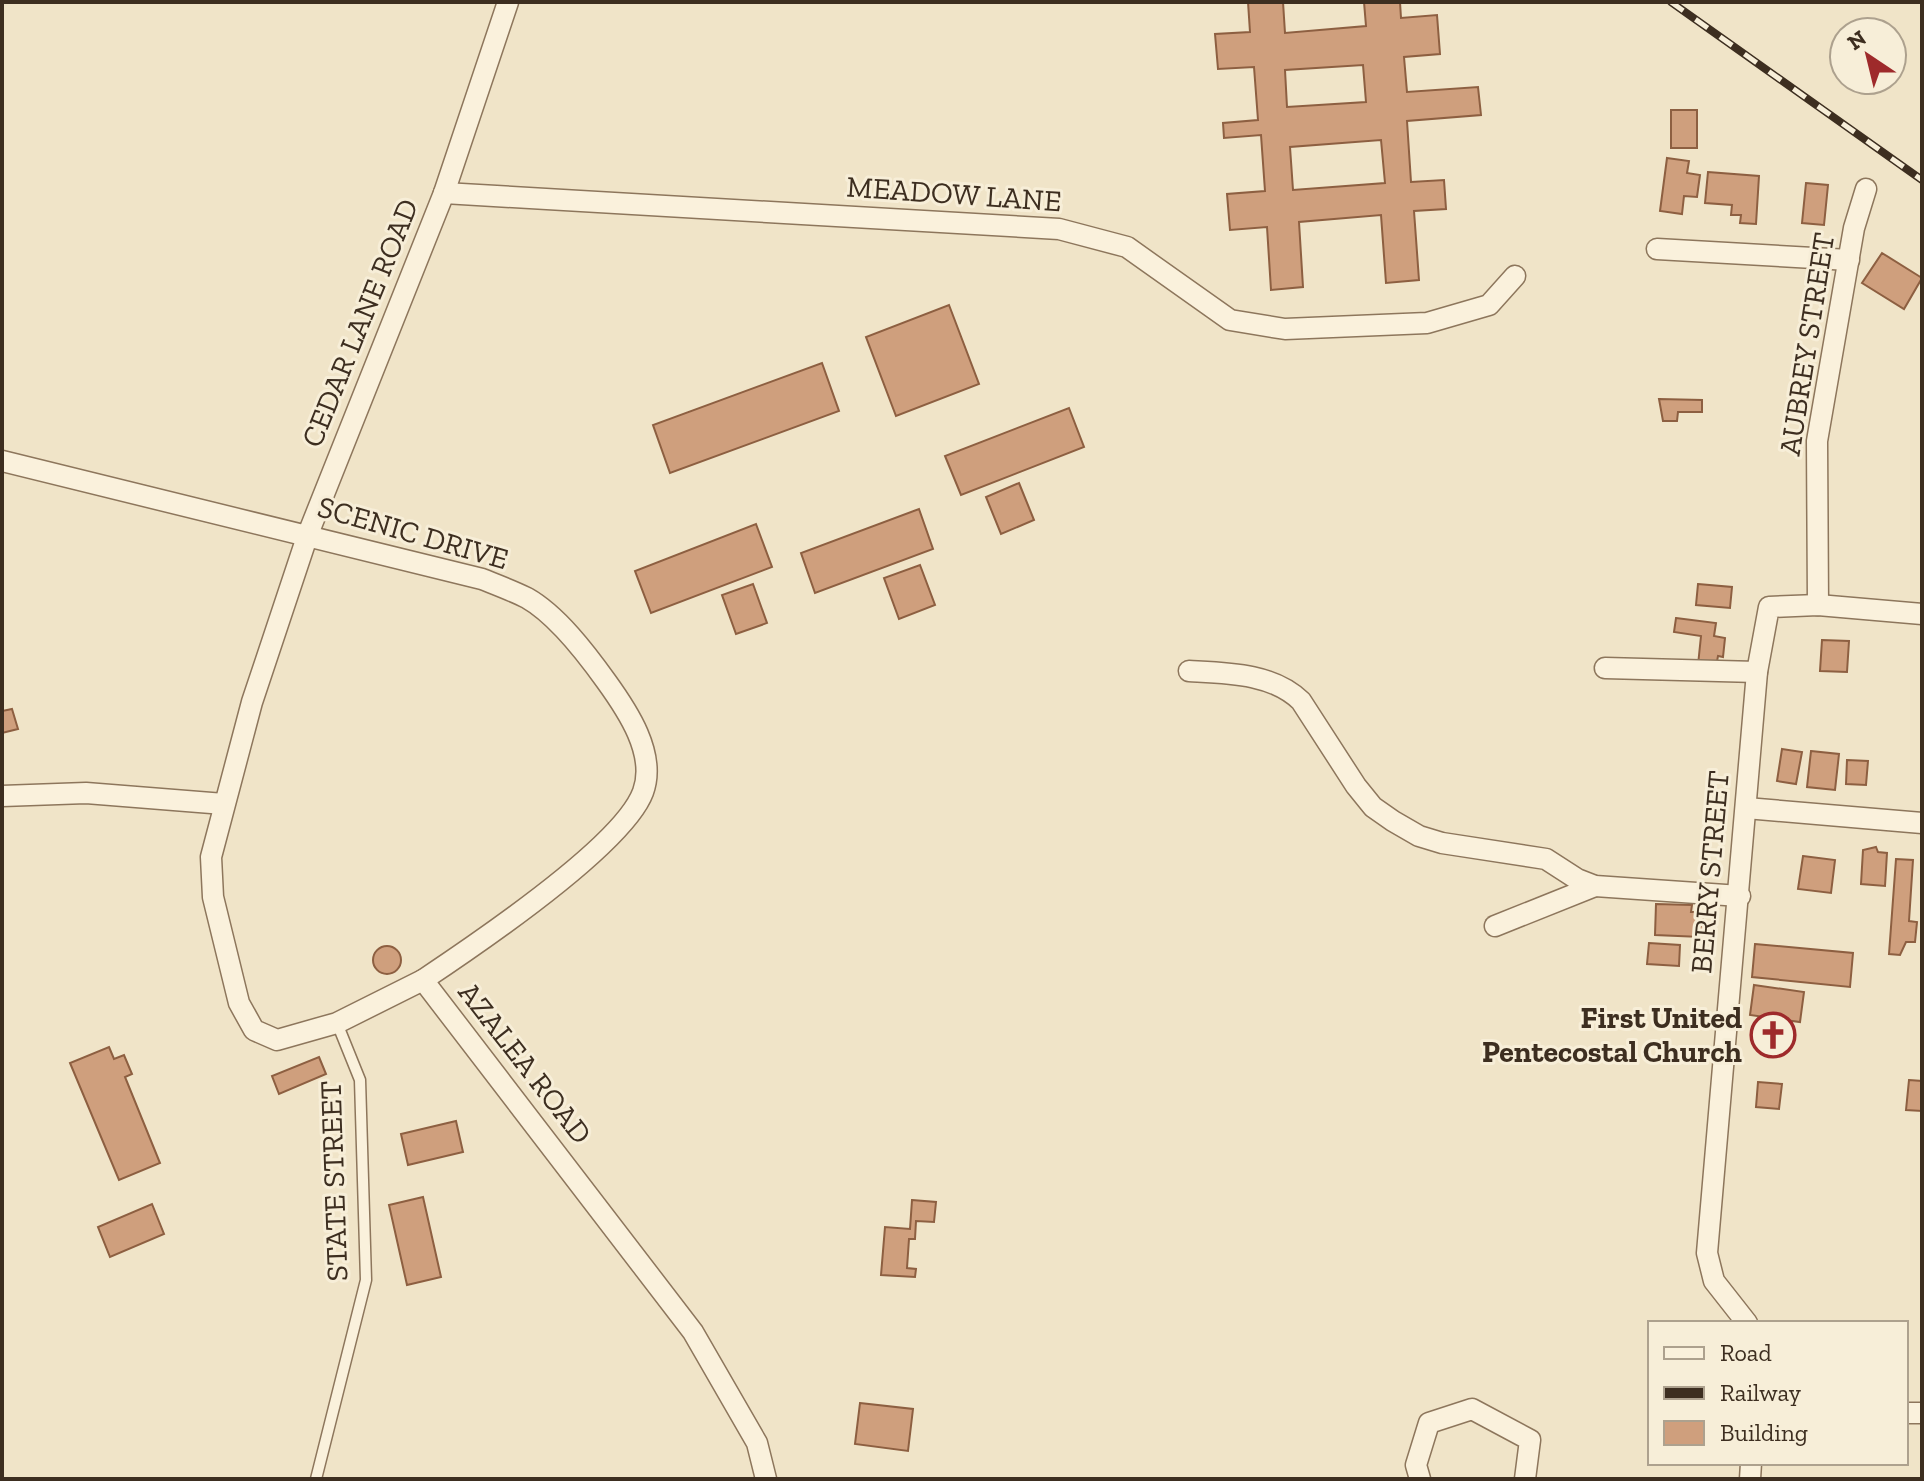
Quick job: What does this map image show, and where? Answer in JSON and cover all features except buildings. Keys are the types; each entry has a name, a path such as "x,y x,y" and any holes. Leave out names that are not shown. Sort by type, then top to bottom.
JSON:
{"street":[{"name":"CEDAR LANE ROAD","path":"224,804 252,702 308,534 444,193 508,2"},
{"name":"AUBREY STREET","path":"1818,605 1817,441 1849,260 1866,189"},
{"name":"MEADOW LANE","path":"444,193 1059,229 1127,247 1230,320 1285,329 1427,323 1489,305 1515,276"},
{"path":"1657,249 1849,260"},
{"name":"SCENIC DRIVE","path":"2,461 482,579 529,600 563,630 631,714 646,766 643,792 620,827 500,927 423,980"},
{"path":"1818,605 1922,614"},
{"name":"BERRY STREET","path":"1745,1321 1714,1281 1707,1253 1757,672 1769,607 1818,605"},
{"path":"1605,668 1757,672"},
{"path":"1189,671 1242,676 1288,689 1301,701 1373,807 1419,836 1546,859 1577,879 1595,886 1740,896"},
{"path":"2,796 86,793 224,804"},
{"name":"AZALEA ROAD","path":"224,804 211,857 213,897 239,1003 254,1030 277,1040 337,1023 423,980 693,1332 757,1443 766,1479"},
{"path":"1746,808 1922,823"},
{"path":"1495,926 1595,886"},
{"path":"1420,1479 1416,1465 1429,1423 1472,1409 1530,1440 1525,1479"}],"lane":[{"name":"STATE STREET","path":"316,1479 366,1280 360,1080 337,1023"}],"railway":[{"path":"1671,2 1922,180"}],"place":[{"name":"First United Pentecostal Church","path":"1773,1035"}]}
